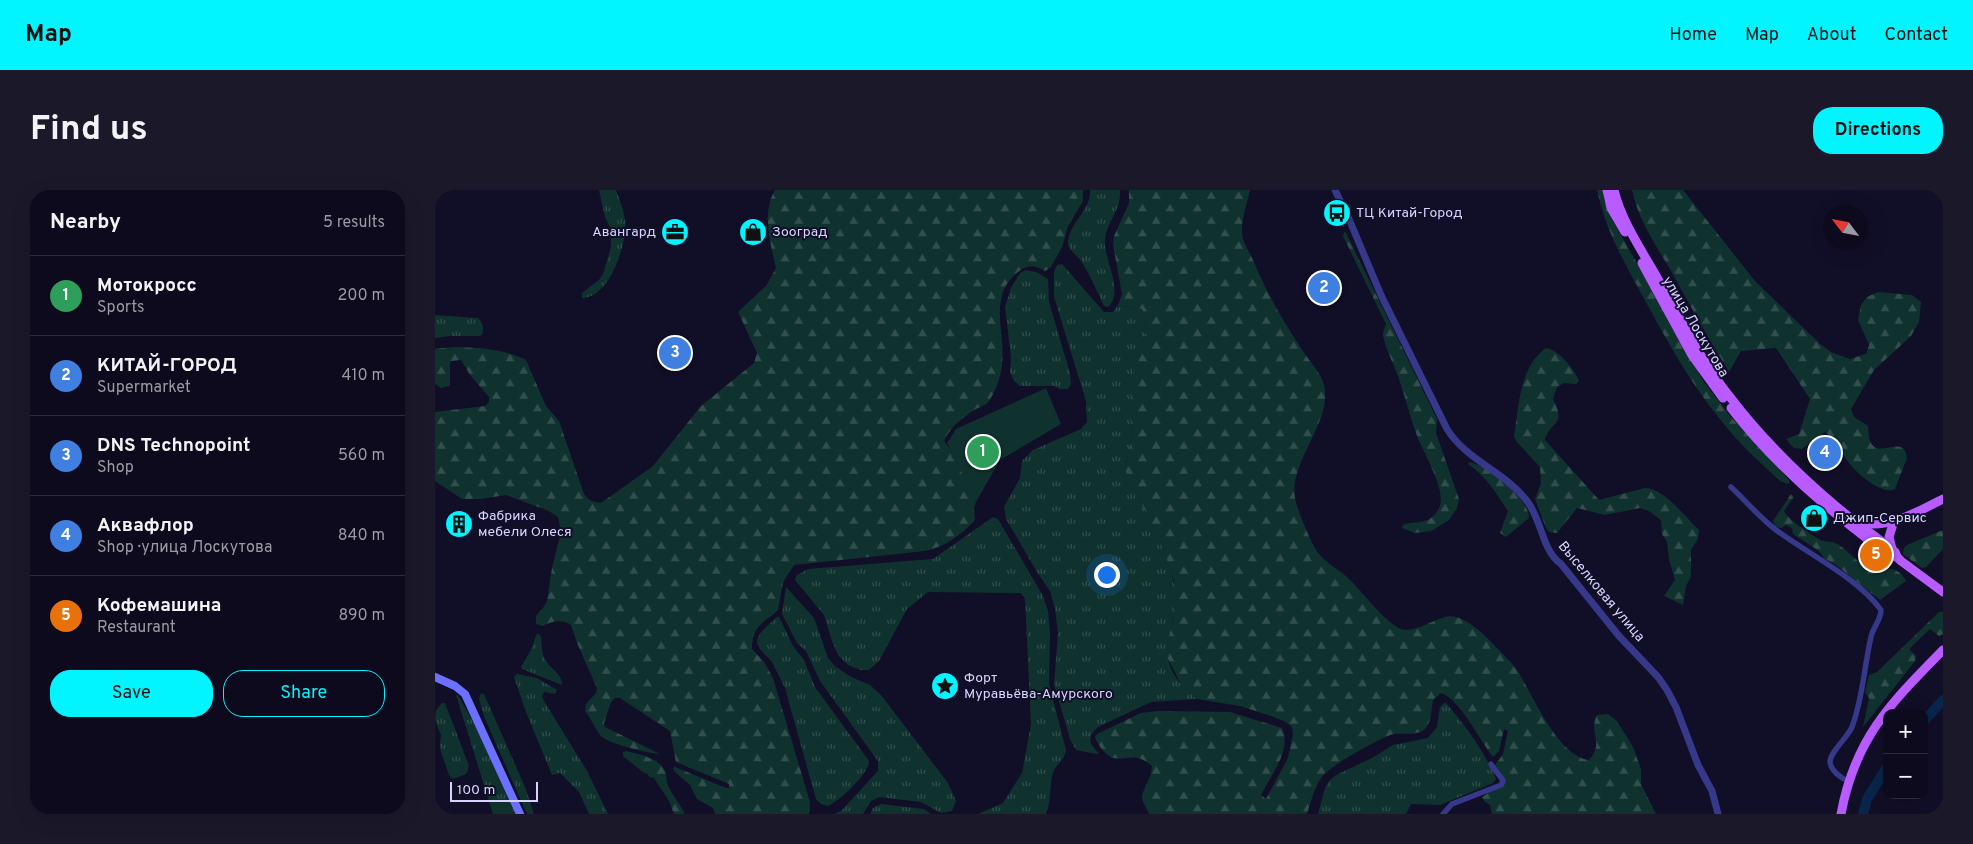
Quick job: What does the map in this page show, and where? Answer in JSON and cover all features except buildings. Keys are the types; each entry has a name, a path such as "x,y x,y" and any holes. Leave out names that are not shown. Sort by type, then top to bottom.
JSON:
{"main road":[{"name":"улица Лоскутова","path":"1607,190 1611,208 1692,355 1714,386 1745,426 1808,491 1876,542"},
{"name":"улица Лоскутова","path":"1614,190 1620,209 1636,242 1691,340 1724,390 1758,430 1811,484 1855,521 1892,556 1897,556 1943,592"},
{"path":"1855,521 1867,524 1883,524 1943,499"},
{"path":"1876,542 1894,521"},
{"path":"1894,521 1889,537 1897,556"},
{"path":"1841,814 1848,781 1862,747 1904,691 1943,650"},
{"path":"435,677 455,686 465,694 520,814"}],"street":[{"name":"Выселковая улица","path":"1335,190 1381,295 1447,429 1455,442 1502,478 1527,501 1534,511 1551,556 1561,564 1619,636 1658,677 1676,707 1698,765 1712,792 1718,814"},
{"path":"1731,487 1774,528 1833,568 1866,594 1881,610 1879,620 1873,628 1856,716 1849,732 1831,756 1832,767 1840,777 1848,781"},
{"path":"1443,814 1452,804 1501,785 1502,778 1496,773 1491,764"}],"green space":[{"path":"599,190 616,190 623,208 625,230 620,254 609,279 592,296 582,298 582,293 599,280 603,274 611,247 611,229 605,217"},
{"path":"775,190 1083,190 1083,201 1068,226 1062,247 1051,267 1045,271 1034,267 1025,268 1018,272 1003,292 1000,316 1003,353 1000,374 995,389 988,402 957,423 944,441 979,489 974,509 975,520 953,539 925,551 794,565 783,582 778,610 756,630 752,649 764,662 773,678 810,802 809,814 715,814 713,808 697,799 690,785 673,768 675,767 726,788 729,788 729,784 676,762 670,731 620,698 615,698 611,702 604,723 605,727 660,754 619,745 600,735 585,711 586,704 596,693 597,688 571,625 561,621 543,626 536,624 536,616 547,601 552,568 561,532 558,517 549,511 506,495 481,499 462,499 435,481 435,412 485,406 489,402 489,397 470,375 461,360 451,361 450,363 450,386 441,388 435,384 435,349 457,347 482,348 526,360 546,406 559,421 584,494 591,501 601,503 653,466 701,406 754,363 757,353 738,312 766,286 776,268 768,229 769,208"},
{"path":"1090,190 1120,190 1119,204 1105,238 1114,285 1112,301 1108,307 1104,306 1080,259 1068,243 1072,229 1087,204"},
{"path":"1129,190 1250,190 1243,221 1242,233 1244,242 1281,316 1321,377 1325,392 1324,406 1319,422 1299,468 1295,483 1296,503 1316,550 1326,561 1349,579 1388,620 1401,629 1413,629 1452,616 1460,618 1475,627 1515,667 1547,723 1567,748 1578,756 1589,760 1594,754 1596,743 1594,726 1597,715 1608,714 1617,721 1633,747 1641,769 1641,784 1656,814 1492,814 1490,805 1482,797 1504,783 1495,765 1503,754 1508,731 1504,729 1499,751 1493,757 1462,711 1448,697 1441,693 1433,700 1430,719 1425,729 1414,733 1394,734 1378,740 1334,766 1326,773 1316,786 1307,814 1149,814 1142,795 1152,766 1141,759 1110,757 1097,742 1095,736 1099,733 1141,713 1158,711 1230,712 1282,728 1284,745 1282,754 1261,795 1266,799 1288,758 1293,734 1292,727 1286,722 1271,716 1240,706 1197,699 1182,686 1167,657 1167,644 1173,620 1174,581 1163,548 1126,472 1131,438 1133,376 1146,326 1142,309 1118,305 1122,294 1113,245 1114,236 1129,203"},
{"path":"1597,190 1603,190 1604,200 1613,221 1704,382 1731,417 1788,479 1790,482 1788,484 1780,481 1737,439 1690,378 1621,256 1605,218"},
{"path":"1632,190 1683,190 1755,281 1820,344 1831,352 1850,359 1866,354 1869,345 1858,320 1861,305 1867,297 1878,292 1912,295 1921,302 1919,322 1911,336 1874,370 1851,409 1854,417 1868,426 1870,441 1875,447 1880,449 1897,446 1905,451 1907,458 1895,489 1883,489 1870,482 1849,463 1835,442 1825,432 1802,449 1794,448 1786,439 1799,434 1810,399 1776,348 1741,351 1729,372 1648,231 1638,211"},
{"path":"1345,231 1437,419 1436,433 1459,499 1457,508 1449,520 1431,531 1415,533 1402,528 1403,525 1432,518 1439,508 1441,501 1440,492 1416,433 1386,346 1383,335 1386,324 1343,236"},
{"path":"1062,264 1104,312 1113,312 1118,305 1142,309 1145,317 1144,341 1133,380 1131,438 1126,472 1164,550 1171,570 1175,598 1174,615 1168,642 1168,656 1171,669 1180,683 1197,699 1151,702 1100,726 1091,736 1091,744 1099,754 1076,750 1070,739 1054,684 1058,633 1055,609 1050,591 1006,519 1004,507 1020,478 1022,461 1033,450 1081,429 1087,422 1086,401 1054,297 1054,272 1057,265"},
{"path":"1026,270 1036,272 1048,279 1049,302 1070,373 1071,384 1068,389 1060,389 1054,386 1020,386 1014,381 1010,372 1011,357 1005,307 1011,288 1020,273"},
{"path":"435,315 478,318 483,326 482,335 435,338"},
{"path":"1546,348 1556,352 1565,361 1574,371 1579,381 1576,384 1564,383 1557,387 1553,399 1559,414 1558,419 1545,440 1599,500 1645,488 1652,489 1674,504 1699,530 1698,539 1691,550 1691,576 1686,586 1683,605 1664,596 1675,580 1669,559 1667,542 1662,534 1661,520 1649,511 1640,508 1605,515 1577,508 1557,533 1549,532 1546,528 1535,499 1541,483 1540,467 1516,441 1514,436 1519,400 1525,377 1537,356"},
{"path":"1046,388 1061,424 1000,460 976,502 947,443 956,429"},
{"path":"1469,462 1486,469 1496,476 1523,502 1529,518 1506,537 1500,533 1508,511 1490,485 1468,464"},
{"path":"1791,494 1794,497 1784,511 1801,528 1823,541 1839,545 1863,564 1898,571 1906,581 1880,600 1836,565 1824,558 1819,551 1793,534 1792,528 1786,525 1781,528 1775,526 1773,521"},
{"path":"993,517 998,519 1043,596 1048,611 1050,633 1049,684 1066,750 1052,774 1046,814 978,814 1003,803 1022,773 1031,724 1025,599 1021,593 928,592 907,609 879,661 869,670 860,670 848,665 838,655 824,615 795,580 796,576 808,569 933,559"},
{"path":"1943,530 1943,549 1926,567 1922,568 1903,554 1904,548 1907,545"},
{"path":"786,587 814,618 828,658 836,667 851,677 870,685 881,695 948,783 956,801 952,811 941,813 921,802 879,797 871,801 863,814 834,814 841,811 878,771 878,761 820,681 806,651 797,643 782,614"},
{"path":"1939,612 1943,612 1943,634 1939,636 1930,629 1910,648 1916,656 1915,661 1863,727 1869,698 1865,692 1869,675 1876,673"},
{"path":"779,617 793,646 804,660 815,687 869,761 859,780 846,793 828,806 821,804 816,799 785,688 772,662 757,643 762,631"},
{"path":"537,633 541,636 544,658 561,678 562,685 521,667 531,650"},
{"path":"517,674 537,678 557,690 555,694 544,692 542,696 544,701 587,771 608,814 589,814 579,792 560,773 552,775 526,712 514,677"},
{"path":"481,693 484,694 525,787 534,814 528,814 525,810 484,716 479,699"},
{"path":"458,695 482,738 515,814 493,814 456,696"},
{"path":"442,703 445,703 469,766 466,774 453,779 449,775 441,752 441,735 435,720 436,710"},
{"path":"1444,703 1461,721 1474,739 1496,779 1493,783 1440,805 1411,804 1406,814 1318,814 1325,788 1329,781 1336,775 1372,758 1393,745 1428,738 1437,727 1440,707"},
{"path":"626,751 648,757 662,767 666,773 668,786 685,814 674,814 669,801 654,778 649,777 648,774 644,773 623,756 623,752"},
{"path":"881,804 924,809 931,814 870,814 873,808"}],"waterway":[{"path":"1928,717 1943,700"},
{"path":"1863,814 1867,799 1883,773"}],"place":[{"name":"ТЦ Китай-Город","path":"1337,213"},
{"name":"Авангард","path":"675,232"},
{"name":"Зооград","path":"753,232"},
{"name":"КИТАЙ-ГОРОД","path":"1324,288"},
{"name":"DNS Technopoint","path":"675,353"},
{"name":"Мотокросс","path":"983,452"},
{"name":"Аквафлор","path":"1825,453"},
{"name":"Джип-Сервис","path":"1814,518"},
{"name":"Фабрика мебели Олеся","path":"459,524"},
{"name":"Кофемашина","path":"1876,555"},
{"name":"Форт Муравьёва-Амурского","path":"945,686"}]}
